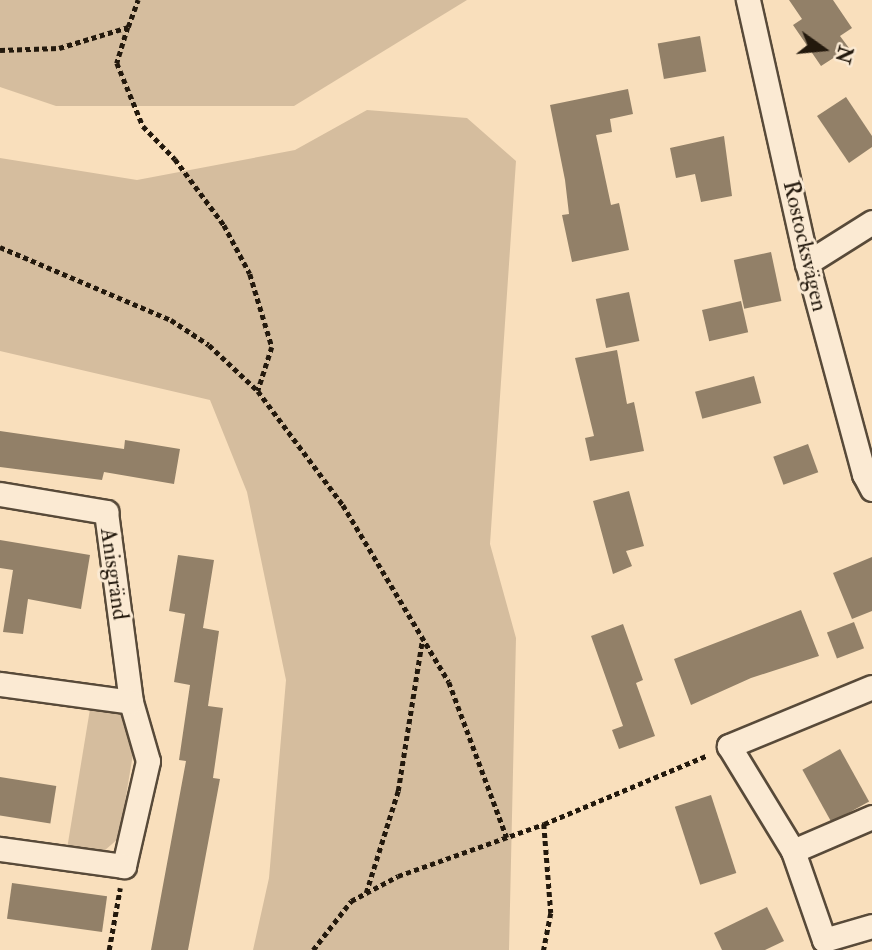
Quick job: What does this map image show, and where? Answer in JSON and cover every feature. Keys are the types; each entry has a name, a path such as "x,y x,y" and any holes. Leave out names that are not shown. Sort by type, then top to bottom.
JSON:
{"street":[{"name":"Rostocksvägen","path":"748,0 807,263 864,474 872,489"},
{"path":"807,263 872,222"},
{"name":"Anisgränd","path":"0,494 106,512 131,702 148,761 124,866"},
{"path":"0,684 131,702"},
{"path":"872,687 729,746 793,850 826,945 872,926"},
{"path":"793,850 872,817"},
{"path":"0,849 124,866"}],"path":[{"path":"138,0 117,63 143,126 175,159 224,226 250,274 272,347 258,391"},
{"path":"0,50 59,48 128,27"},
{"path":"0,247 171,320 209,345 258,391 343,505 403,600 422,640 449,682 507,838"},
{"path":"366,893 398,791 422,640"},
{"path":"313,950 351,901 398,876 544,824 729,746"},
{"path":"544,824 551,913 544,950"},
{"path":"109,950 124,866"}],"shaded area":[{"path":"0,0 467,0 294,106 56,106 0,87"},
{"path":"367,110 467,118 516,161 490,544 516,638 509,950 253,950 269,878 286,680 247,492 210,400 0,351 0,158 137,180 295,150"},
{"path":"91,703 127,711 134,748 119,838 104,851 67,849"}],"building":[{"path":"789,0 833,0 852,28 840,36 849,48 821,66 793,25 802,19"},
{"path":"700,36 706,71 664,79 658,43"},
{"path":"628,89 633,114 610,119 612,132 596,135 611,205 619,203 629,250 572,262 562,215 569,214 565,180 550,105"},
{"path":"846,97 872,136 872,147 849,163 817,116"},
{"path":"724,136 732,196 701,202 695,174 676,178 670,148"},
{"path":"771,252 781,301 744,309 734,260"},
{"path":"629,292 639,341 606,348 596,299"},
{"path":"741,301 748,332 709,341 702,310"},
{"path":"617,350 627,404 634,402 644,451 590,461 585,438 594,436 575,358"},
{"path":"754,376 761,403 702,419 695,392"},
{"path":"0,431 124,449 125,440 180,449 174,484 104,472 102,480 0,467"},
{"path":"808,444 818,472 783,485 773,457"},
{"path":"629,491 644,546 626,551 632,566 613,574 593,501"},
{"path":"0,540 90,555 81,609 28,599 23,634 3,632 13,570 0,568"},
{"path":"178,555 214,560 203,628 219,631 208,706 223,708 213,778 220,779 188,950 151,950 186,761 179,760 190,685 174,682 185,614 169,611"},
{"path":"872,557 872,611 852,619 833,573"},
{"path":"801,610 819,656 751,678 691,705 674,659"},
{"path":"854,622 864,648 837,659 827,632"},
{"path":"623,624 643,680 636,683 655,736 619,749 612,730 623,726 591,636"},
{"path":"840,749 869,801 831,822 802,770"},
{"path":"0,777 56,786 50,823 0,815"},
{"path":"711,795 736,873 700,885 675,807"},
{"path":"12,883 107,896 102,932 7,919"},
{"path":"767,907 784,941 765,950 722,950 714,933"}]}
